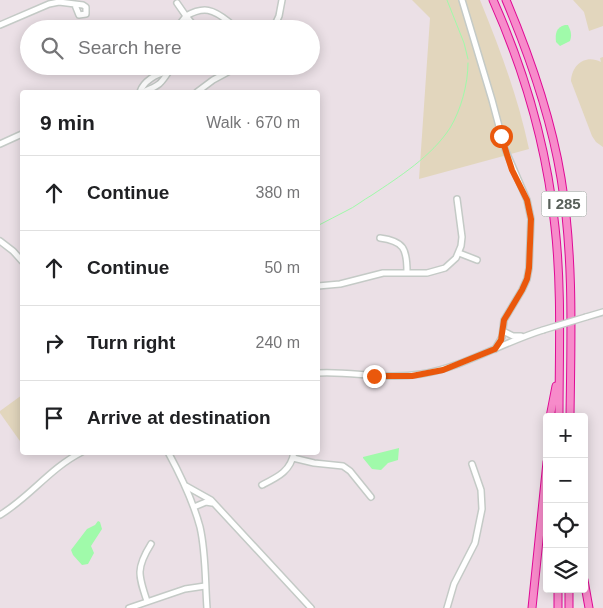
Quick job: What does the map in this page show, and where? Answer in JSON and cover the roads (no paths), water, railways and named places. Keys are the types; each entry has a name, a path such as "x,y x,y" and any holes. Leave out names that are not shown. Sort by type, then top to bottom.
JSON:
{"highway":[{"name":"I 285","path":"493,0 509,37 529,95 549,182 558,266 558,413"},
{"name":"I 285","path":"506,0 531,63 551,131 561,177 570,265 570,413"},
{"path":"551,413 559,376"},
{"path":"532,608 543,501"},
{"path":"558,593 558,608"},
{"path":"569,593 569,608"},
{"path":"586,593 589,608"}],"street":[{"path":"277,20 282,0"},
{"path":"462,0 505,149 527,200 531,219 527,279 506,315 501,340 495,349"},
{"path":"0,25 49,4 66,3 74,5"},
{"path":"177,3 189,20"},
{"path":"181,20 193,12 212,10 226,20"},
{"path":"144,90 153,77 158,75"},
{"path":"146,90 158,86 166,75"},
{"path":"199,90 223,75"},
{"path":"0,144 20,135"},
{"path":"320,286 340,284 383,272 427,273 439,271 451,263 459,254 462,237 457,199"},
{"path":"380,238 393,240 403,247 407,256 407,272"},
{"path":"0,241 20,259"},
{"path":"459,254 477,260"},
{"path":"320,373 412,376 454,366 528,335 603,312"},
{"path":"503,324 508,343"},
{"path":"505,332 513,336 528,335"},
{"path":"0,515 54,470 77,455"},
{"path":"170,455 186,486 194,507 202,541 207,608"},
{"path":"262,484 284,473 293,455 314,463 343,466 371,497"},
{"path":"446,608 454,584 475,543 482,509 481,490 472,464"},
{"path":"186,486 212,503 311,608"},
{"path":"194,507 206,502 212,503"},
{"path":"147,601 139,572 142,560 152,544"},
{"path":"129,608 185,588 205,586"}],"waterway":[{"path":"447,0 464,43 468,59"},
{"path":"320,224 353,208 404,173 434,148 450,128 461,105 468,63"}]}
